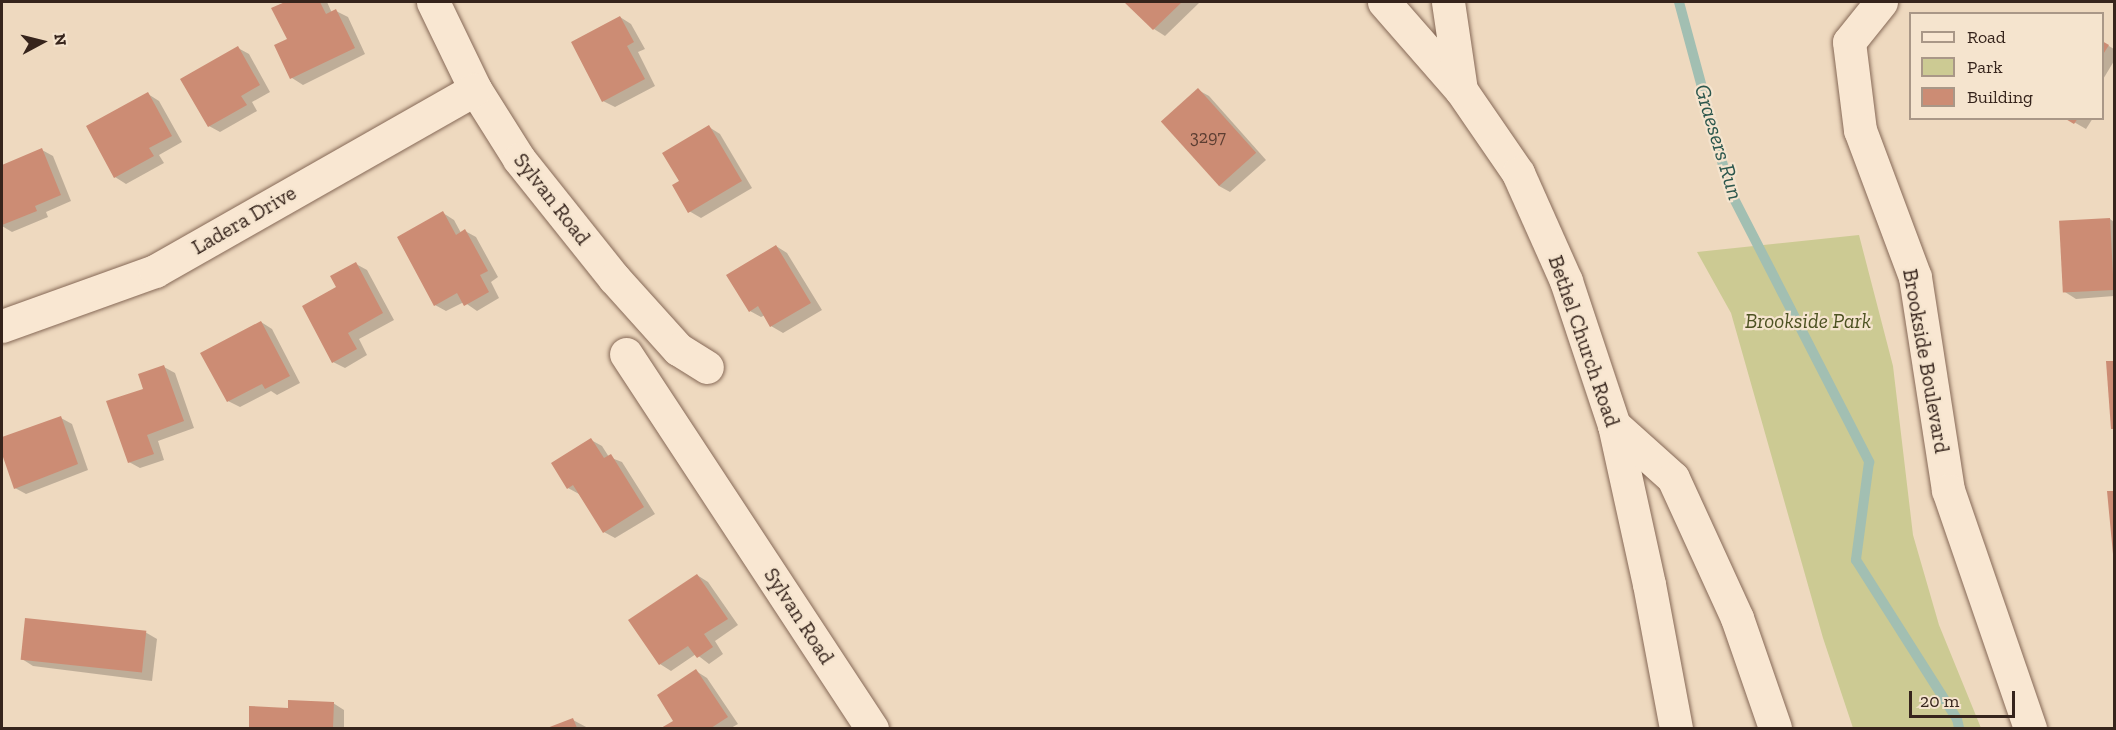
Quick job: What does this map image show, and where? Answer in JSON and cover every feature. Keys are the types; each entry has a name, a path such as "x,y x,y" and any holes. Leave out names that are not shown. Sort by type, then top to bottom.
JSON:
{"street":[{"name":"Sylvan Road","path":"433,2 475,89 519,159 614,278 678,350 707,367"},
{"name":"Bethel Church Road","path":"1384,2 1461,90 1523,184 1566,281 1614,425 1649,584 1676,729"},
{"path":"1448,2 1461,90"},
{"name":"Brookside Boulevard","path":"1881,2 1848,42 1860,130 1915,277 1948,490 2030,729"},
{"name":"Ladera Drive","path":"2,326 155,271 475,89"},
{"name":"Sylvan Road","path":"626,354 872,729"},
{"path":"1614,425 1673,478 1737,618 1775,729"}],"green space":[{"name":"Brookside Park","path":"1859,235 1893,366 1913,535 1939,625 1981,728 1853,728 1823,638 1731,313 1697,252"}],"building":[{"path":"285,2 320,2 326,14 336,9 355,48 290,79 274,45 287,39 271,8"},
{"path":"1124,2 1182,2 1153,30"},
{"path":"620,16 634,42 627,46 645,79 602,102 571,42"},
{"path":"2104,42 2109,45 2104,53"},
{"path":"238,46 260,85 241,96 247,105 208,127 180,79"},
{"path":"1198,88 1256,153 1219,186 1161,121"},
{"path":"148,92 172,136 149,148 154,156 114,178 86,126"},
{"path":"709,125 742,181 688,213 672,185 679,181 662,153"},
{"path":"42,148 61,195 35,206 37,211 2,225 2,165"},
{"path":"443,211 456,235 465,229 488,271 480,275 489,292 464,306 457,293 434,306 397,237"},
{"path":"2110,218 2114,290 2063,293 2059,221"},
{"path":"776,245 811,303 770,327 758,306 749,312 726,275"},
{"path":"356,262 383,313 348,333 357,349 332,363 302,306 336,287 330,276"},
{"path":"261,321 290,376 265,389 262,384 227,402 200,353"},
{"path":"2106,361 2114,361 2114,429 2111,429"},
{"path":"164,365 184,421 147,435 154,454 128,463 106,401 143,389 138,374"},
{"path":"61,416 78,464 14,489 2,454 2,437"},
{"path":"591,438 604,458 611,454 644,507 603,533 573,485 567,489 551,463"},
{"path":"2107,491 2114,491 2114,554 2113,554"},
{"path":"697,574 728,619 704,634 713,647 697,658 688,646 659,665 628,620"},
{"path":"25,618 146,631 142,673 21,660"},
{"path":"696,669 728,717 711,728 661,728 673,721 657,695"},
{"path":"288,700 334,702 333,728 249,728 249,706 288,708"},
{"path":"573,718 577,728 547,728"}],"waterway":[{"name":"Graesers Run","path":"1679,2 1730,191 1869,462 1856,560 1957,719 1959,728"}]}
